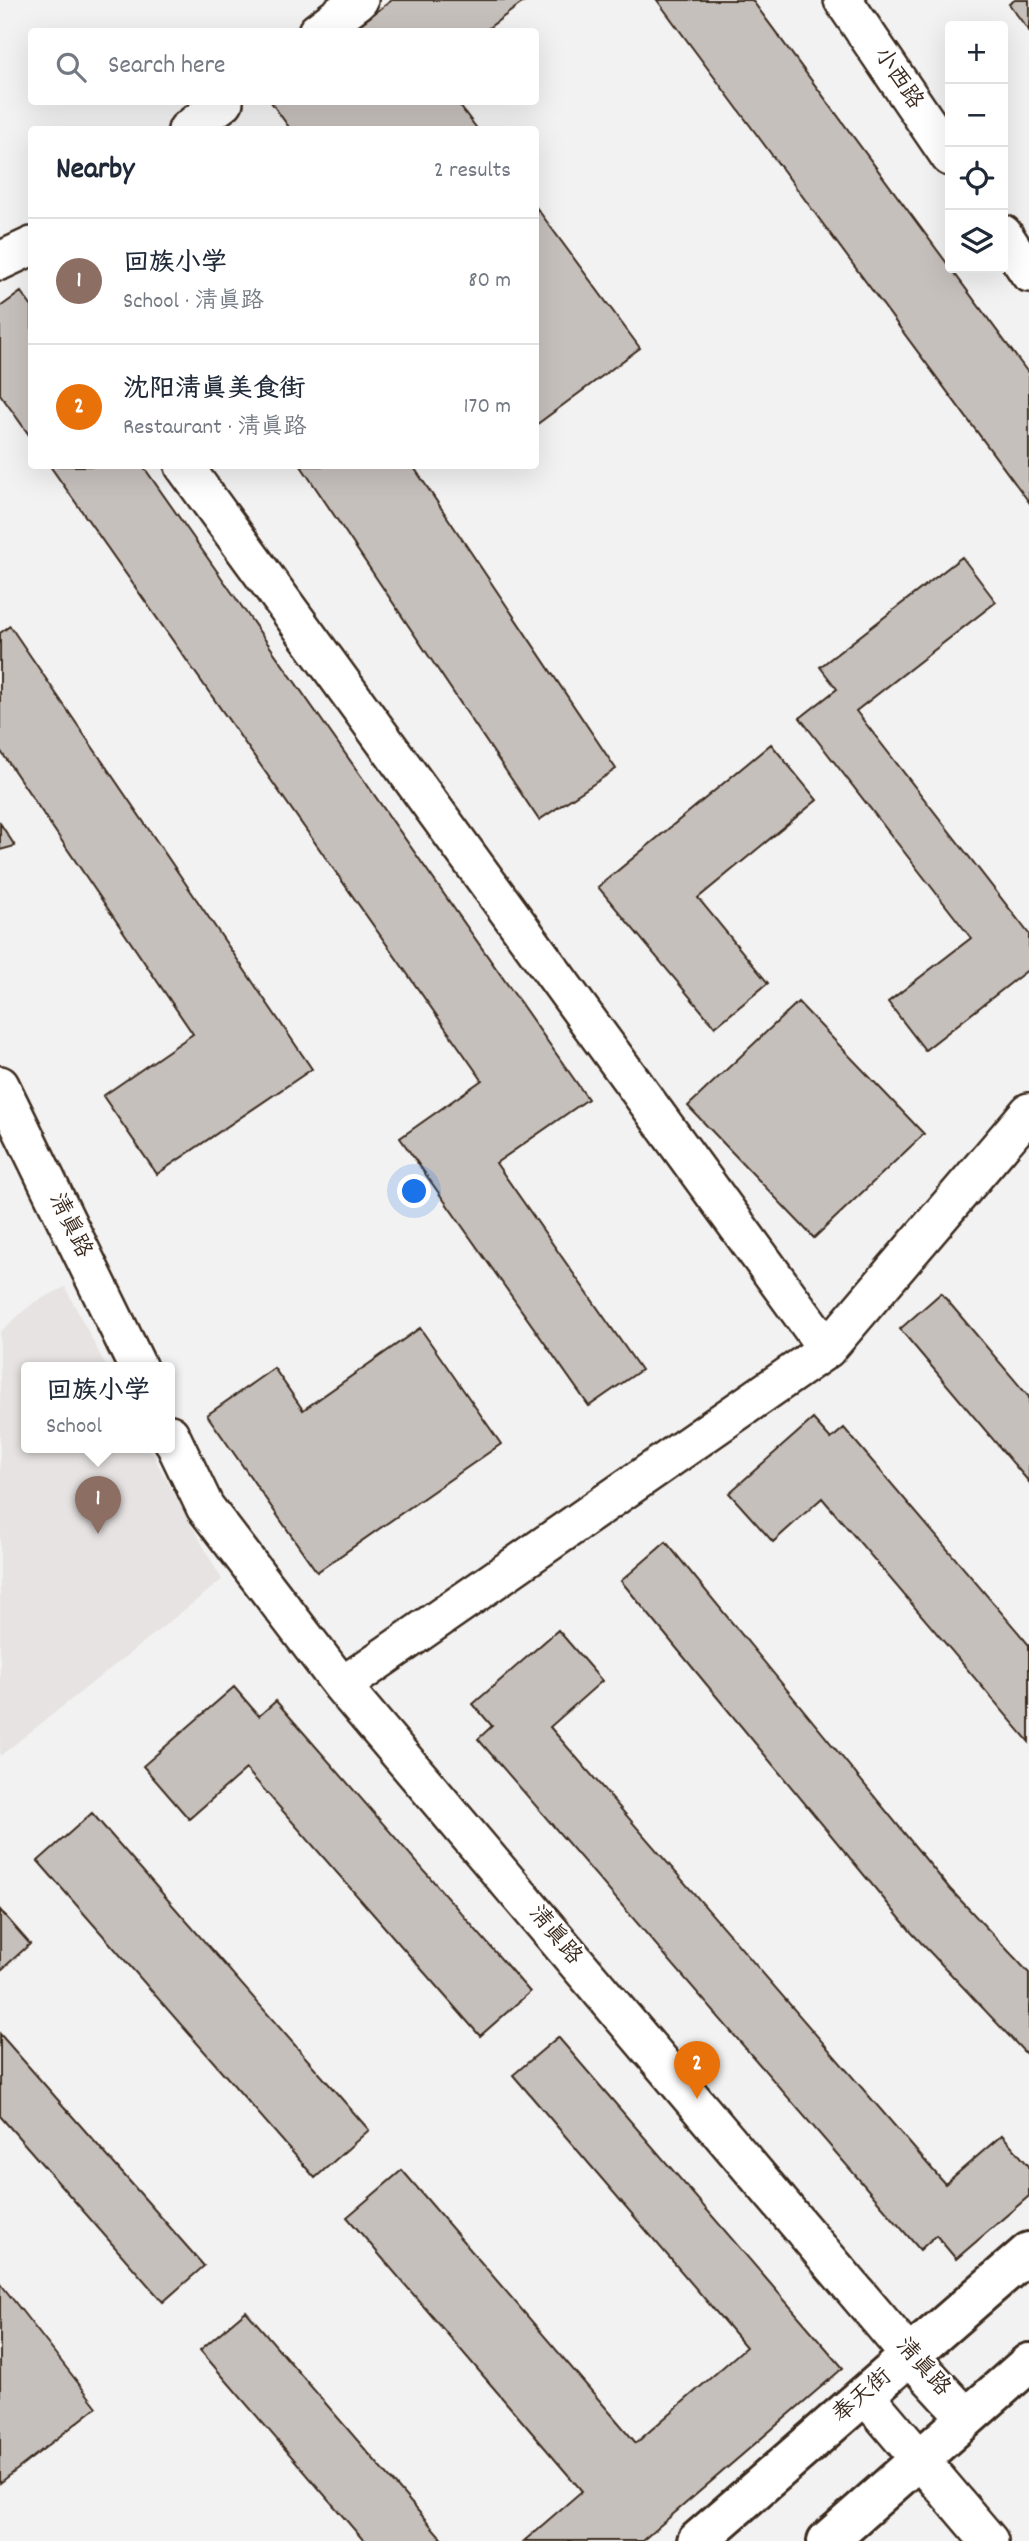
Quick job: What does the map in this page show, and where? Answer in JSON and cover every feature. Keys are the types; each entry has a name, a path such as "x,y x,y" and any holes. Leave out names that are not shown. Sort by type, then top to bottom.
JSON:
{"main road":[{"name":"奉天街","path":"697,2541 1029,2252"},
{"path":"827,2541 1029,2363"}],"street":[{"path":"322,28 359,0"},
{"name":"小西路","path":"843,0 945,150"},
{"path":"192,126 220,105"},
{"path":"1008,242 1029,273"},
{"path":"186,469 827,1349"},
{"name":"清真路","path":"0,1085 135,1362"},
{"path":"342,1686 827,1349 1029,1112"},
{"name":"清真路","path":"175,1444 205,1507 342,1686 910,2356 967,2418"},
{"path":"865,2395 989,2541"}],"shaded area":[{"path":"65,1287 104,1362 21,1362 21,1453 152,1453 222,1580 0,1756 0,1332 33,1303"}],"building":[{"path":"392,0 526,0 488,28 355,28"},
{"path":"657,0 752,0 945,261 945,273 954,273 1029,374 1029,502"},
{"path":"1015,0 1029,0 1029,31 1009,4"},
{"path":"273,105 459,105 475,126 288,126"},
{"path":"539,211 640,348 539,423"},
{"path":"21,292 28,302 28,433 0,394 0,307"},
{"path":"52,469 145,469 588,1099 496,1163 641,1370 589,1406 400,1138 482,1080"},
{"path":"303,469 415,469 616,769 539,820"},
{"path":"962,557 996,602 856,711 1029,934 1029,969 925,1050 888,1002 971,938 800,718 837,689 820,667"},
{"path":"10,626 312,1069 157,1174 103,1096 193,1034 0,750 0,633"},
{"path":"771,744 817,800 698,898 768,983 715,1027 598,887"},
{"path":"0,823 15,846 0,850"},
{"path":"798,1002 924,1134 814,1238 688,1106"},
{"path":"941,1293 1029,1397 1029,1482 900,1329"},
{"path":"420,1328 501,1444 317,1572 207,1415 274,1368 303,1410"},
{"path":"813,1419 831,1439 844,1428 1029,1645 1029,1742 822,1498 773,1542 729,1493"},
{"path":"666,1542 950,1889 1029,1973 1029,2057 912,1933 621,1581"},
{"path":"558,1630 602,1681 550,1727 945,2184 1002,2135 1029,2166 1029,2196 956,2259 936,2235 920,2250 478,1739 492,1726 473,1704"},
{"path":"234,1687 259,1716 276,1701 530,1992 480,2036 246,1769 189,1819 143,1766"},
{"path":"92,1813 369,2130 315,2178 38,1861"},
{"path":"0,1910 30,1944 0,1971"},
{"path":"0,2034 204,2266 163,2302 0,2116"},
{"path":"558,2037 843,2368 642,2541 524,2541 582,2491 347,2217 402,2170 636,2443 746,2347 513,2075"},
{"path":"0,2283 97,2407 0,2483"},
{"path":"246,2311 444,2541 364,2541 200,2350"}],"place":[{"name":"回族小学","path":"98,1534"},
{"name":"沈阳清真美食街","path":"697,2099"}]}
